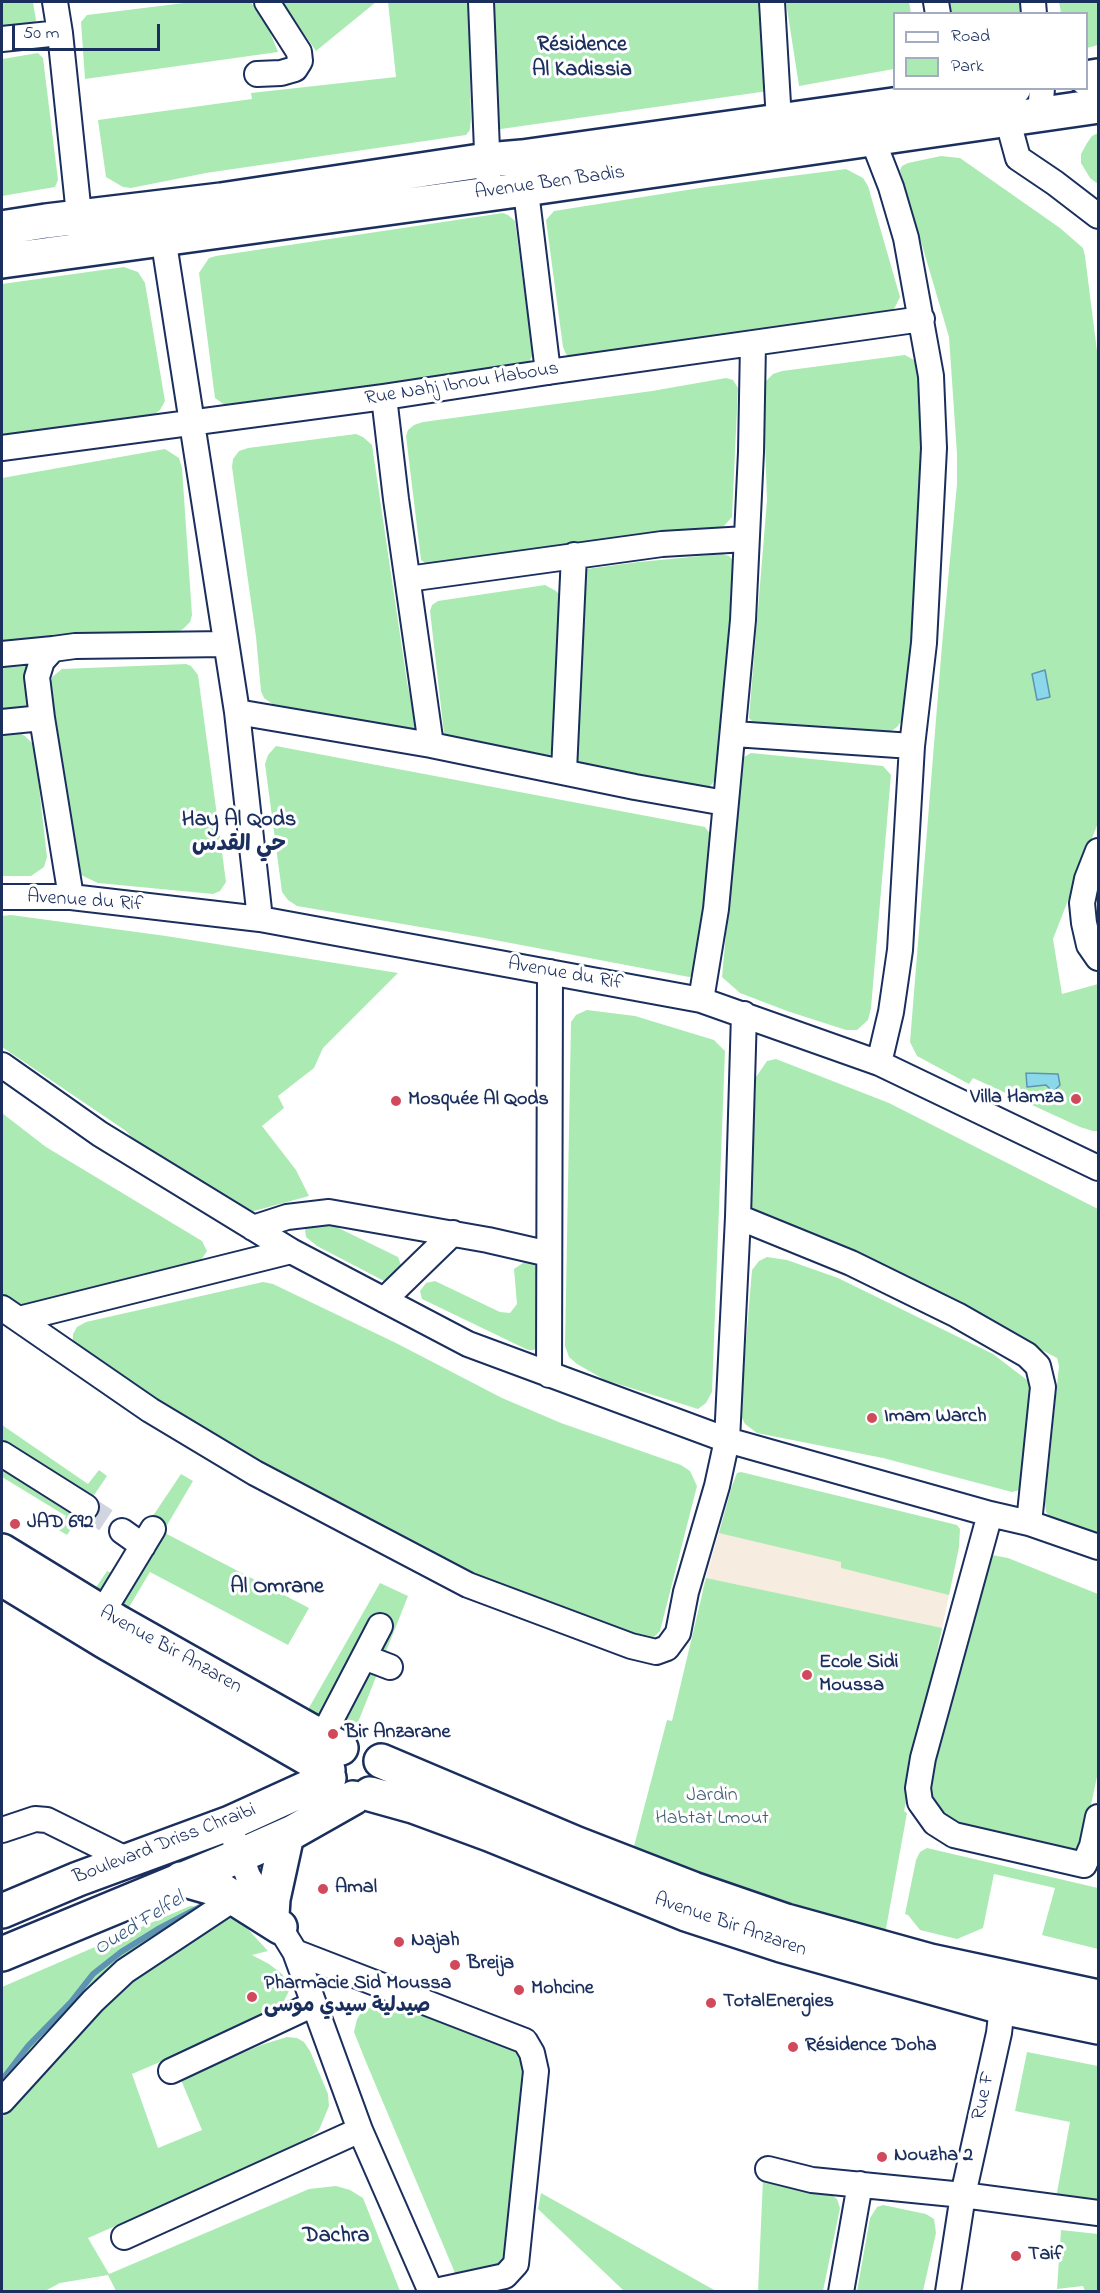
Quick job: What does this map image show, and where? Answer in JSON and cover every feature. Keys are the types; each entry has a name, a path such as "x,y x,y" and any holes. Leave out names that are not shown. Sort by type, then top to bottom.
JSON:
{"main road":[{"name":"Avenue Ben Badis","path":"2,261 490,193 524,173 779,121 950,93 1011,103 1041,101 1098,106"},
{"name":"Avenue Ben Badis","path":"2,228 301,189 487,160 524,173 872,138 972,123 1011,103"},
{"name":"Avenue Bir Anzaren","path":"2,1551 102,1613 340,1771"},
{"name":"Avenue Bir Anzaren","path":"2,1579 277,1742 413,1806 696,1917 810,1954 1002,2007 1098,2027"},
{"path":"259,1809 273,1790 278,1776 280,1759 277,1742"},
{"name":"Avenue Bir Anzaren","path":"340,1771 350,1744 360,1743 369,1747 381,1761 577,1844 693,1889 786,1921 930,1961 1098,1996"},
{"path":"340,1771 381,1780 383,1771 381,1761"},
{"name":"Boulevard Driss Chraibi","path":"2,1911 128,1860 230,1823 340,1771"},
{"name":"Boulevard Driss Chraibi","path":"2,1954 287,1835 340,1771"},
{"path":"282,1931 273,1899 287,1835"},
{"path":"180,1879 210,1886 235,1898 282,1931"}],"street":[{"path":"55,2 78,217 84,251"},
{"path":"257,74 281,73 295,69 300,61 299,52 267,2"},
{"path":"481,2 490,193"},
{"path":"772,2 779,121"},
{"path":"2,39 60,33"},
{"path":"950,93 972,123"},
{"path":"1011,103 1018,158 1098,216"},
{"path":"872,138 891,187 906,237 931,376 934,448 924,643 912,746 900,950 891,1012 879,1063"},
{"path":"524,173 548,372"},
{"path":"158,207 237,712 260,919"},
{"name":"Rue Nahj Ibnou Habous","path":"2,448 384,398 548,372 922,319"},
{"path":"701,1000 716,909 725,803 734,734 743,620 751,452 753,344"},
{"path":"384,398 431,745"},
{"path":"408,579 662,544 746,538"},
{"path":"564,771 574,555"},
{"path":"2,654 75,646 226,644"},
{"path":"53,649 42,661 37,677 71,897"},
{"path":"237,712 431,745 725,803"},
{"path":"2,722 42,718"},
{"path":"734,734 912,746"},
{"path":"1098,851 1087,879 1082,903 1089,945 1098,958"},
{"name":"Avenue du Rif","path":"2,897 71,897 260,919 701,1000 879,1063 1098,1168"},
{"path":"549,1376 550,972"},
{"path":"10,1314 150,1410 255,1473 468,1585 631,1646 656,1652 667,1648 678,1633 686,1592 717,1486 727,1440 738,1218 744,1014"},
{"path":"2,1065 100,1134 291,1251 468,1344 549,1376 727,1440 1029,1523 1098,1547"},
{"path":"253,1228 286,1217 329,1212 453,1233 549,1254"},
{"path":"738,1218 851,1263 957,1315 1027,1355 1038,1366 1043,1387 1029,1523"},
{"path":"384,1300 453,1233"},
{"path":"10,1314 291,1251"},
{"path":"2,1454 86,1507"},
{"path":"990,1514 923,1758 918,1788 920,1802 935,1823 954,1835 1091,1866 1098,1816"},
{"path":"102,1613 148,1537 122,1531"},
{"path":"340,1771 364,1657 380,1626"},
{"path":"364,1657 390,1667"},
{"path":"2,1830 35,1819 47,1820 128,1860"},
{"path":"230,1823 239,1856 248,1876 282,1931 314,2004 360,2130 431,2292 505,2276 516,2264 536,2071 532,2054 525,2041 282,1931"},
{"path":"2,2102 93,2001 125,1971 235,1898"},
{"path":"171,2071 314,2004"},
{"name":"Rue F","path":"948,2292 963,2195 999,2033 1002,2007"},
{"path":"124,2237 360,2130"},
{"path":"768,2169 812,2180 963,2195 1098,2212"},
{"path":"841,2292 860,2184"}],"shaded area":[{"name":"Ecole Sidi Moussa","path":"732,1486 959,1547 904,1811 702,1591"}],"green space":[{"path":"2,2 33,2 36,20 33,26 2,34"},
{"path":"192,2 251,2 270,32 278,52 85,79 81,22 87,15"},
{"path":"282,2 376,2 316,51"},
{"path":"388,2 468,2 471,119 470,130 466,135 206,173 131,188 123,187 106,177 98,120 252,99 251,93 396,77"},
{"path":"488,2 761,2 768,91 494,130"},
{"path":"786,2 909,2 911,12 893,12 893,69 799,86"},
{"path":"948,2 1024,2 1025,12 950,12"},
{"path":"1059,2 1098,2 1098,45 1088,48 1088,12 1061,12"},
{"path":"38,53 43,58 58,180 55,187 2,196 2,59"},
{"path":"1098,133 1098,184 1090,178 1081,163 1081,154 1092,136"},
{"path":"941,156 960,158 1060,228 1083,248 1085,256 1098,359 1098,823 1053,939 1062,994 1098,984 1098,1131 1080,1127 973,1078 969,1084 917,1056 910,1042 957,484 957,454 949,337 900,170 908,163"},
{"path":"846,169 863,178 868,186 900,297 894,309 885,315 571,358 566,354 563,347 546,220 554,211 706,187"},
{"path":"503,213 515,221 531,341 532,356 528,364 229,408 215,398 199,273 209,258"},
{"path":"124,267 138,272 145,283 165,401 160,410 148,416 2,436 2,284"},
{"path":"905,355 914,360 920,369 923,490 917,608 904,718 887,734 757,727 749,718 767,500 763,384 773,374 782,371"},
{"path":"726,378 733,380 738,388 732,517 724,526 717,529 428,565 421,560 406,436 408,430 414,425 652,391"},
{"path":"356,434 372,445 415,731 285,713 264,698 261,691 256,637 232,467 233,459 239,451 248,448"},
{"path":"165,449 179,458 182,468 192,615 190,622 183,629 169,636 2,644 2,478"},
{"path":"722,554 729,556 735,562 735,572 717,777 707,789 701,790 575,763 583,572 586,569 639,562"},
{"path":"545,585 561,596 552,752 548,757 450,738 444,733 430,611 432,605 438,601"},
{"path":"186,664 191,666 198,675 226,882 220,891 213,894 98,883 78,873 76,868 50,688 52,677 62,669"},
{"path":"26,666 29,711 2,713 2,667"},
{"path":"18,732 32,743 35,752 47,857 44,867 31,876 2,876 2,734"},
{"path":"276,746 705,827 711,835 707,899 693,976 297,906 282,892 265,764 268,755"},
{"path":"751,753 883,766 891,775 871,1008 868,1020 857,1030 846,1030 740,993 722,977 742,758"},
{"path":"11,915 166,936 398,973 323,1048 314,1068 278,1096 284,1108 262,1126 296,1170 309,1196 254,1211 248,1216 135,1141 126,1131 2,1047 2,916"},
{"path":"587,1010 635,1016 714,1040 725,1051 712,1392 706,1403 698,1409 605,1380 577,1364 569,1357 565,1346 571,1022 576,1015"},
{"path":"776,1059 889,1103 1098,1209 1098,1537 1053,1521 1046,1512 1059,1366 1057,1358 983,1319 751,1213 756,1077 767,1061"},
{"path":"2,1113 46,1147 202,1241 207,1251 201,1260 197,1264 16,1309 2,1302"},
{"path":"322,1220 398,1257 401,1265 399,1272 391,1281 384,1281 317,1246 306,1237 305,1230 308,1225"},
{"path":"767,1257 787,1260 838,1278 993,1354 1027,1380 1030,1389 1024,1483 1020,1490 1012,1492 883,1458 757,1433 745,1424 740,1414 752,1270 759,1261"},
{"path":"526,1261 536,1263 542,1270 541,1341 534,1350 528,1350 422,1299 420,1291 426,1283 435,1281 500,1312 510,1313 517,1304 514,1269"},
{"path":"263,1282 273,1284 396,1343 502,1398 561,1423 681,1465 690,1471 697,1486 660,1631 647,1640 512,1588 466,1573 229,1449 79,1351 73,1340 77,1327 86,1322"},
{"path":"2,1425 88,1484 99,1470 107,1476 67,1535 57,1529 66,1516 2,1477"},
{"path":"741,1472 957,1525 960,1529 959,1547 949,1595 841,1568 841,1562 719,1533 732,1486 737,1473"},
{"path":"181,1474 193,1481 163,1532 309,1608 288,1645 150,1572 125,1614 89,1598 107,1571 114,1574"},
{"path":"992,1555 1008,1558 1098,1594 1098,1772 1083,1843 1072,1853 938,1819 924,1779 988,1557"},
{"name":"Jardin Habtat Lmout","path":"706,1578 942,1628 904,1811 907,1813 885,1934 633,1850 667,1720 672,1721"},
{"path":"380,1583 408,1596 353,1735 306,1713"},
{"path":"927,1848 1098,1888 1098,1949 1042,1935 1055,1888 994,1874 983,1928 957,1939 920,1930 905,1914 916,1860 920,1852"},
{"path":"190,1906 213,1908 244,1925 268,1951 252,1955 282,1974 288,1983 289,1991 281,2007 272,2014 132,2074 158,2148 202,2130 181,2080 261,2045 287,2037 297,2038 304,2042 310,2051 328,2094 329,2106 319,2130 301,2144 88,2238 109,2274 309,2189 336,2186 350,2190 363,2198 400,2291 116,2291 108,2275 60,2283 45,2291 2,2291 2,1987"},
{"path":"390,2000 510,2044 521,2059 522,2073 508,2229 504,2260 499,2266 458,2277 455,2273 366,2062 354,2032 357,2019 363,2010"},
{"path":"1027,2052 1098,2066 1098,2207 1056,2198 1070,2122 1015,2111"},
{"path":"763,2179 829,2193 837,2199 840,2208 823,2291 758,2292"},
{"path":"541,2193 716,2291 624,2291 538,2209"},
{"path":"883,2205 926,2214 934,2219 936,2233 923,2291 857,2291 870,2218 877,2207"},
{"path":"1061,2230 1098,2234 1098,2291 1085,2291 1083,2286 1057,2289"}],"water":[{"path":"1045,670 1050,697 1037,700 1032,674"},
{"path":"1026,1073 1058,1074 1060,1085 1053,1092 1046,1085 1027,1087"}],"waterway":[{"name":"Oued Felfel","path":"2,2080 28,2046 71,2002 93,1974 121,1952 202,1906"}],"tunnel":[{"path":"86,1507 122,1531"}],"place":[{"name":"Villa Hamza","path":"1076,1099"},
{"name":"Mosquée Al Qods","path":"396,1101"},
{"name":"Imam Warch","path":"872,1418"},
{"name":"JAD 692","path":"15,1524"},
{"name":"Ecole Sidi Moussa","path":"807,1675"},
{"name":"Bir Anzarane","path":"333,1734"},
{"name":"Amal","path":"323,1889"},
{"name":"Najah","path":"399,1942"},
{"name":"Breija","path":"455,1965"},
{"name":"Mohcine","path":"519,1990"},
{"name":"Pharmacie Sid Moussa صيدلية سيدي موسى","path":"252,1997"},
{"name":"TotalEnergies","path":"711,2003"},
{"name":"Résidence Doha","path":"793,2047"},
{"name":"Nouzha 2","path":"882,2157"},
{"name":"Taif","path":"1016,2256"}],"district":[{"name":"Résidence Al Kadissia","path":"582,58"},
{"name":"Hay Al Qods حي القدس","path":"239,834"},
{"name":"Al Omrane","path":"277,1588"},
{"name":"Dachra","path":"336,2237"}]}
